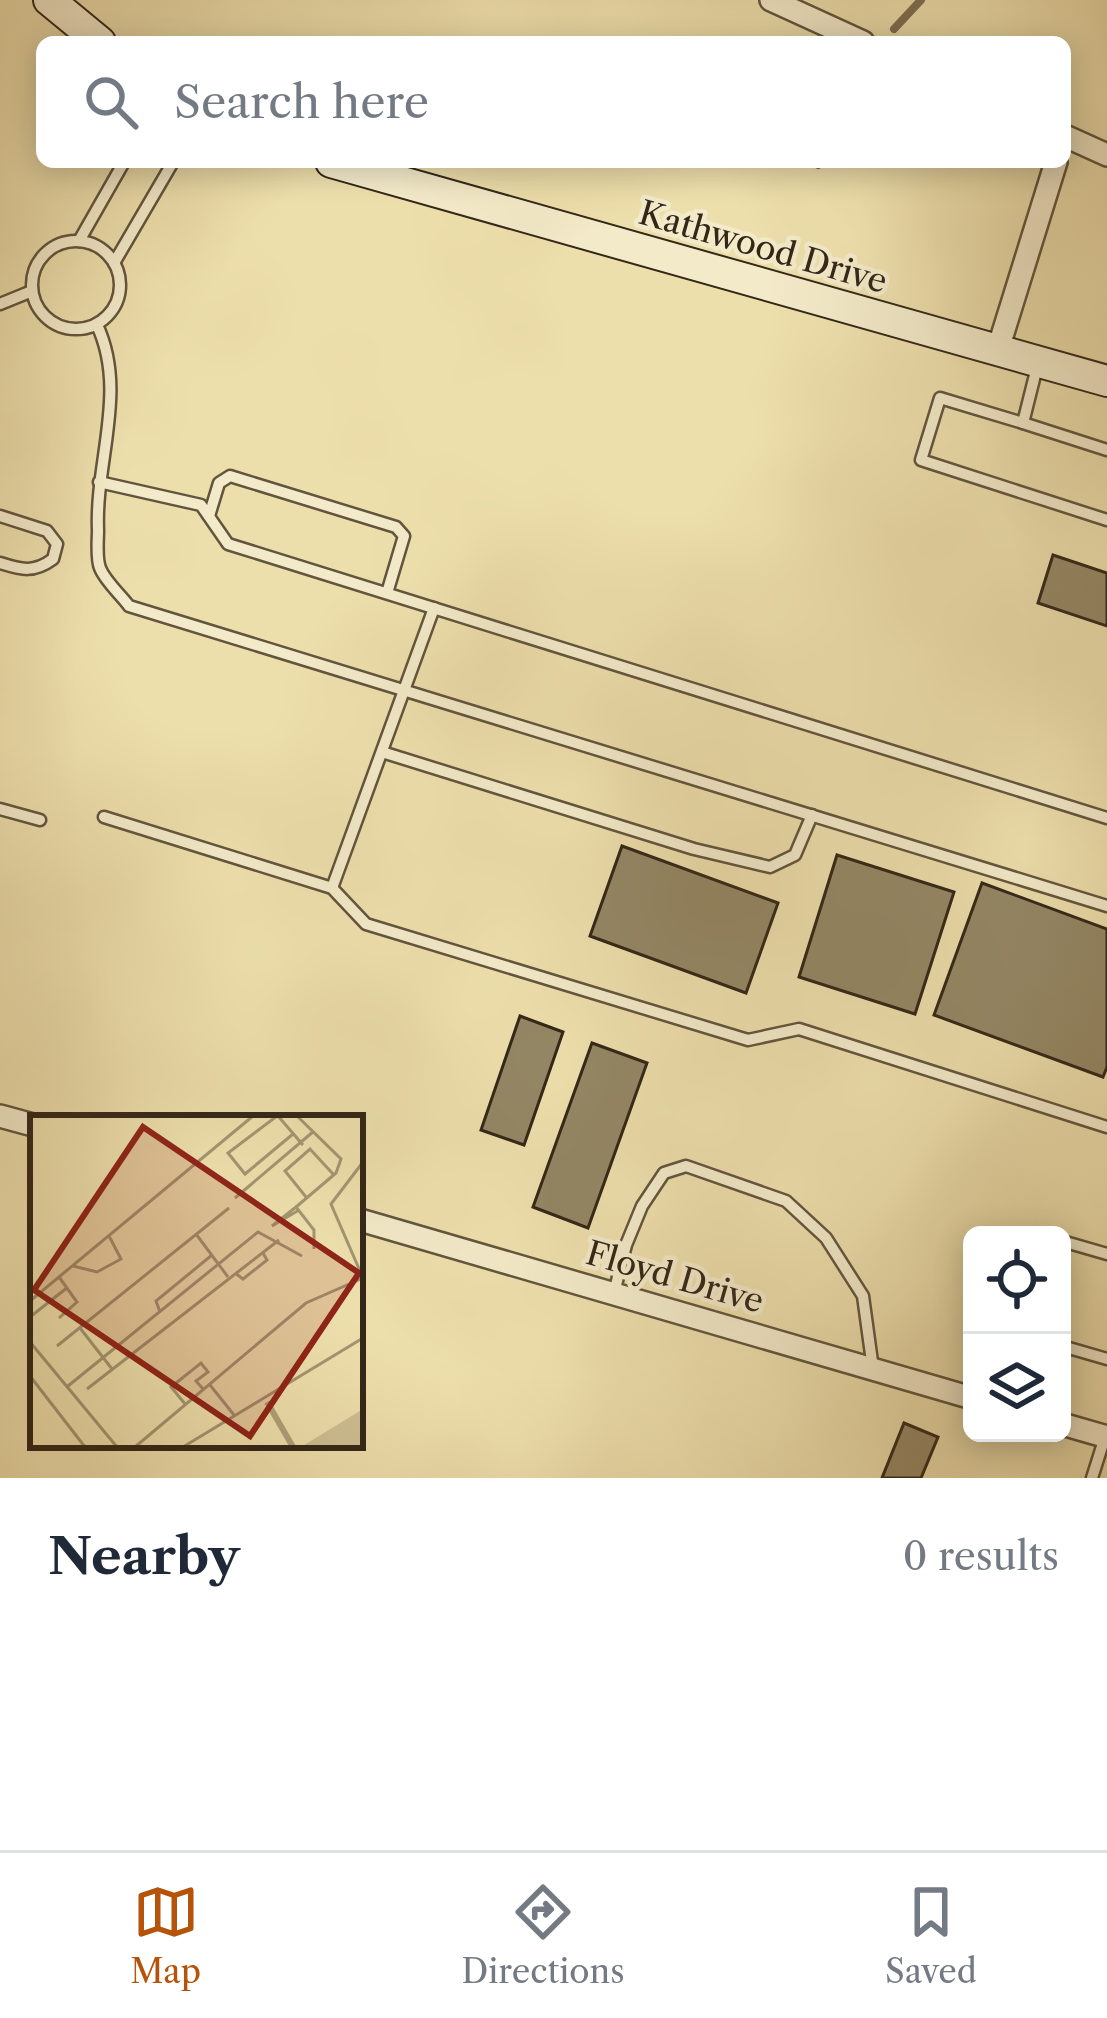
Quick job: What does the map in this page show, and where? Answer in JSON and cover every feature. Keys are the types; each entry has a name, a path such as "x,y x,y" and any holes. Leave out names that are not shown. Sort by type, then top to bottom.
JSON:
{"street":[{"path":"49,0 93,36"},
{"path":"771,0 850,36"},
{"path":"1071,139 1107,155"},
{"name":"Kathwood Drive","path":"352,168 1107,381"},
{"path":"998,350 1054,168"},
{"path":"0,1115 30,1124"},
{"name":"Floyd Drive","path":"363,1221 963,1391"},
{"path":"1071,1427 1106,1437"}],"lane":[{"path":"80,242 121,168"},
{"path":"114,263 169,168"},
{"path":"80,242 100,248 114,263 121,284 118,299 112,313 97,325 72,330 57,326 36,305 32,291 37,263 58,244 80,242"},
{"path":"0,304 32,291"},
{"path":"97,325 112,374 99,482 100,567 129,606 1107,906"},
{"path":"1023,424 1039,361"},
{"path":"1107,450 940,398 920,460 1107,520"},
{"path":"209,516 220,483 230,476 396,527 404,536 387,593"},
{"path":"99,482 200,505 228,544 1107,818"},
{"path":"0,516 46,531 56,544 53,559 40,569 26,571 0,563"},
{"path":"332,888 434,608"},
{"path":"382,752 694,849 770,867 795,855 812,815"},
{"path":"0,809 40,820"},
{"path":"104,817 332,888 366,924 748,1040 799,1029 1107,1127"},
{"path":"614,1293 626,1245 643,1206 664,1173 686,1166 786,1201 826,1238 863,1295 873,1369"},
{"path":"1071,1244 1107,1254"},
{"path":"1071,1349 1107,1359"},
{"path":"1092,1478 1106,1437"}],"building":[{"path":"1053,555 1107,573 1107,626 1038,603"},
{"path":"622,846 778,903 746,993 590,936"},
{"path":"837,855 954,892 915,1014 799,977"},
{"path":"982,883 1107,929 1107,1067 1103,1077 934,1015"},
{"path":"520,1016 563,1032 524,1145 481,1130"},
{"path":"592,1043 647,1063 588,1228 533,1207"},
{"path":"904,1423 938,1437 921,1478 882,1478"}],"waterway":[{"path":"894,29 921,0"}]}
